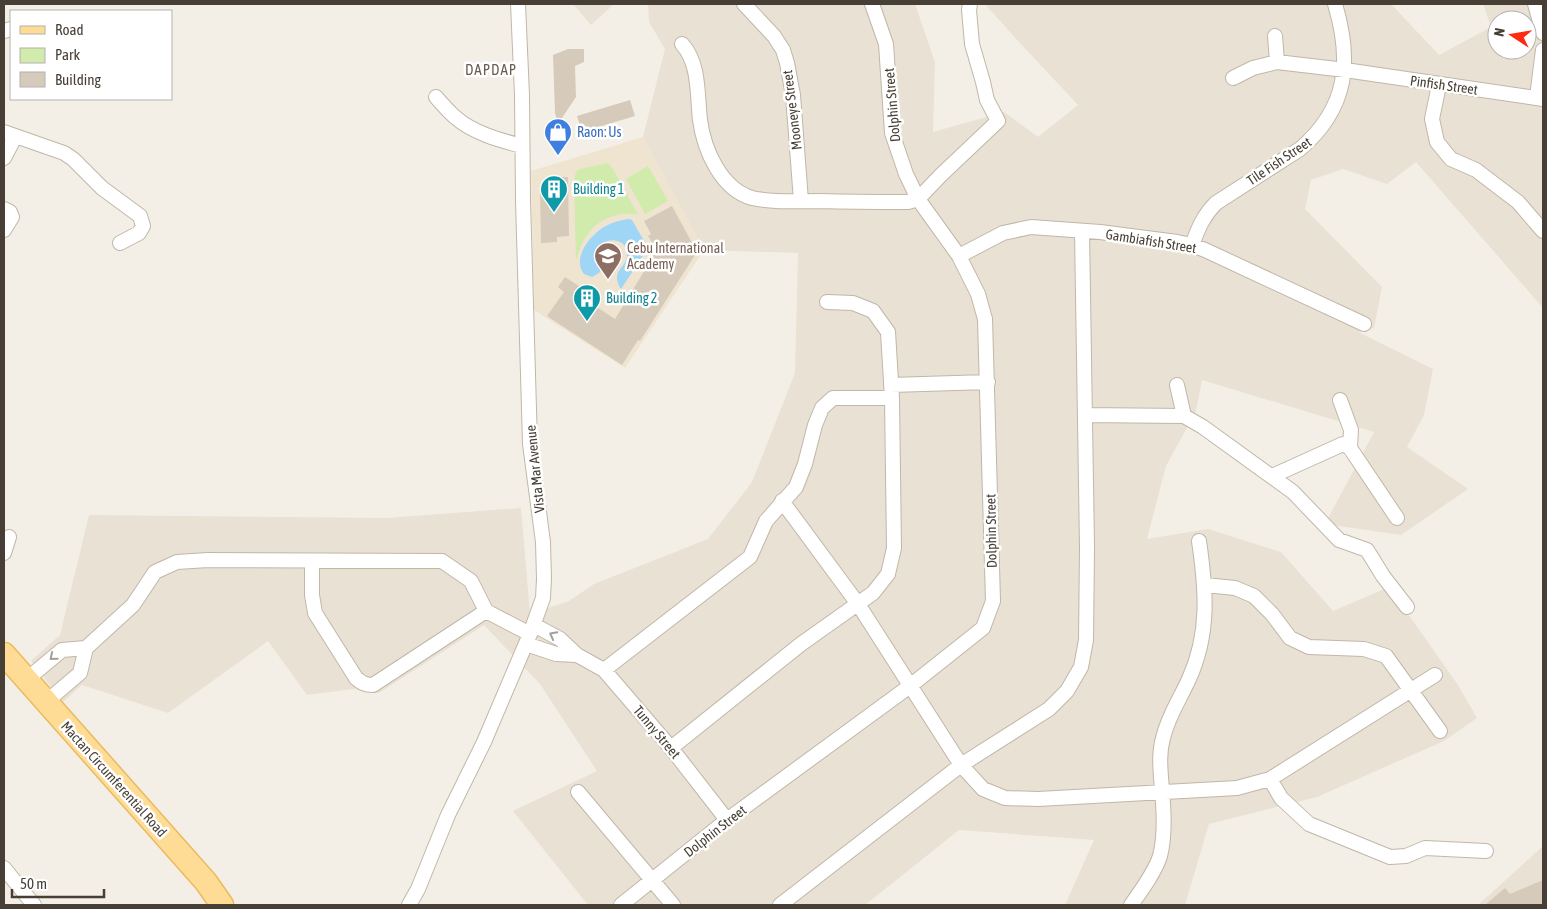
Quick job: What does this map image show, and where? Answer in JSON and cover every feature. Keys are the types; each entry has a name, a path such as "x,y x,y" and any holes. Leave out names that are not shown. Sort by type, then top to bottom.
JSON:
{"main road":[{"name":"Mactan Circumferential Road","path":"4,654 206,882 222,905"}],"street":[{"name":"Vista Mar Avenue","path":"408,905 418,889 451,809 484,742 530,634 543,598 544,579 541,525 530,444 522,94 518,4"},
{"name":"Mooneye Street","path":"744,4 774,36 783,50 793,95 801,201"},
{"name":"Dolphin Street","path":"621,905 728,820 910,686 983,628 993,602 988,382 984,313 973,281 959,256 918,199 908,180 892,133 886,44 872,4"},
{"path":"682,44 688,51 695,70 700,123 704,140 722,176 734,189 752,198 801,201 908,202 918,199 940,175 998,121 986,100 972,44 968,10 970,4"},
{"name":"Tile Fish Street","path":"1192,245 1206,213 1216,203 1312,140 1330,116 1345,70 1344,39 1335,4"},
{"path":"1535,4 1543,33"},
{"path":"1233,78 1253,68 1277,62 1275,36"},
{"path":"1540,98 1543,50"},
{"name":"Pinfish Street","path":"1277,62 1540,98"},
{"path":"1439,85 1432,119 1437,142 1450,158 1476,170 1518,202 1543,231"},
{"path":"436,97 455,117 471,129 522,146"},
{"path":"4,158 10,134 57,149 73,159 102,188 140,216 143,226 139,233 120,243"},
{"path":"4,208 10,212 12,217 4,230"},
{"name":"Gambiafish Street","path":"959,256 1003,232 1031,227 1082,230 1192,245 1364,324"},
{"path":"780,905 962,765 1050,709 1067,691 1080,667 1086,640 1086,415 1082,230"},
{"path":"670,748 801,644 873,594 888,574 894,548 888,332 873,311 853,303 827,302"},
{"path":"604,670 750,558 766,521 782,500 796,487 822,408 833,398 988,382"},
{"path":"1178,384 1184,416"},
{"path":"1340,400 1351,430 1350,448"},
{"path":"1086,415 1184,416 1203,427 1293,492 1339,540 1367,550 1383,576 1407,607"},
{"path":"1272,476 1344,444 1350,448 1397,518"},
{"path":"782,500 858,604 962,765 983,789 1005,798 1038,799 1237,788 1270,779 1435,676"},
{"path":"4,553 9,537"},
{"path":"1131,905 1144,888 1160,856 1164,826 1160,758 1163,738 1172,711 1189,681 1199,656 1204,627 1205,585 1199,541"},
{"path":"46,702 80,673 86,648 133,605 155,572 176,562 208,560 442,561 471,581 486,611 530,634"},
{"path":"312,561 312,595 315,613 356,678 361,683 367,685 373,684 486,611"},
{"path":"1205,585 1234,588 1254,596 1272,614 1290,638 1309,647 1364,649 1386,656 1440,731"},
{"name":"Tunny Street","path":"530,634 556,654 576,655"},
{"name":"Tunny Street","path":"530,634 560,639 576,655 604,670 728,820"},
{"path":"26,680 62,650 86,648"},
{"path":"1270,779 1281,798 1309,824 1390,857 1406,856 1425,848 1486,851"},
{"path":"578,792 674,905"},
{"path":"4,868 34,905"}],"shaded area":[{"path":"573,4 614,4 591,25"},
{"path":"648,4 915,4 935,62 933,132 1004,112 1038,137 1078,105 985,4 1391,4 1439,55 1487,29 1487,60 1537,60 1537,10 1487,10 1487,16 1483,4 1543,4 1543,308 1416,162 1387,184 1343,169 1311,180 1305,209 1382,287 1374,328 1358,332 1433,369 1424,415 1407,447 1468,489 1401,535 1325,524 1374,432 1202,380 1196,411 1166,466 1147,539 1208,529 1281,552 1333,611 1389,587 1458,685 1477,718 1444,741 1317,797 1209,824 1185,905 1065,905 1094,840 959,830 865,905 588,905 513,811 597,771 540,684 484,625 379,693 353,689 307,695 268,641 168,713 82,685 63,702 31,661 60,635 89,515 387,518 521,508 530,614 569,601 594,584 708,539 752,482 795,373 798,253 704,250 643,137 665,49 649,22"},
{"name":"Cebu International Academy","path":"643,137 704,250 625,368 534,310 531,171"},
{"path":"1543,846 1543,905 1478,905"}],"green space":[{"path":"608,163 638,215 615,215 601,221 585,238 576,260 574,181 576,172 580,169"},
{"path":"648,166 668,201 645,214 626,179"}],"water":[{"path":"632,220 648,248 621,289 617,281 617,275 626,260 627,251 622,243 618,241 604,242 600,245 605,254 601,262 603,267 599,273 592,277 584,274 580,260 589,240 601,229 617,221"}],"building":[{"path":"568,49 584,49 584,62 575,66 576,97 558,124 555,113 553,55"},
{"path":"630,100 635,116 582,132 577,116"},
{"name":"Building 1","path":"553,177 568,177 569,236 557,237 557,242 541,243 540,189 544,189 544,184 553,184"},
{"path":"672,206 697,252 640,341 638,340 622,365 547,316 564,292 558,287 565,277 582,288 577,294 615,319 657,250 648,236 651,234 644,221"},
{"path":"1543,880 1543,905 1485,905 1505,888 1510,894"}],"place":[{"name":"Raon: Us","path":"558,156"},
{"name":"Building 1","path":"554,213"},
{"name":"Cebu International Academy","path":"608,280"},
{"name":"Building 2","path":"587,322"}],"district":[{"name":"DAPDAP","path":"491,70"}]}
